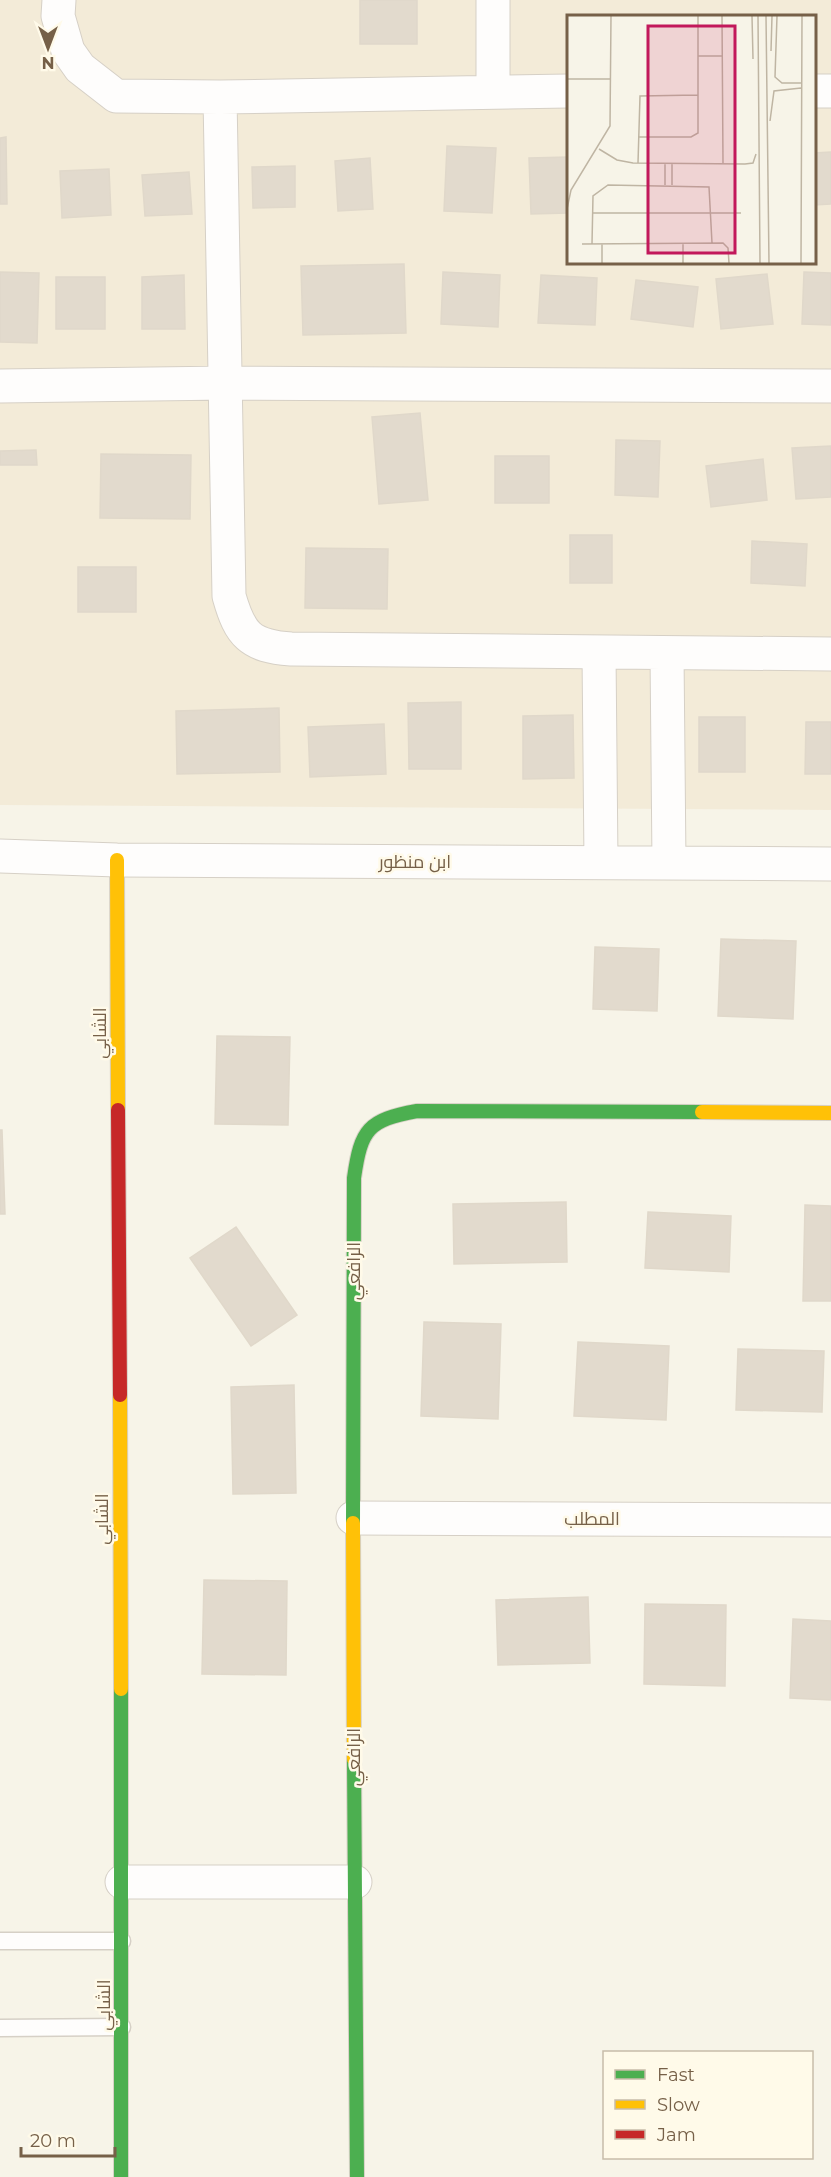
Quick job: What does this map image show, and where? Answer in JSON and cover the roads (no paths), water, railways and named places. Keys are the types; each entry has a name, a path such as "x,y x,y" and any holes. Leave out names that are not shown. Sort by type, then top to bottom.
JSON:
{"street":[{"path":"59,0 58,16 68,51 80,68 116,96 220,97 567,91"},
{"path":"493,0 494,91"},
{"path":"220,97 227,383 229,596 236,620 248,636 268,647 291,649 831,654"},
{"path":"0,386 227,383 831,386"},
{"path":"599,653 601,862"},
{"path":"667,653 669,863"},
{"name":"ابن منظور","path":"0,856 117,860 831,864"},
{"name":"الشابي","path":"117,860 122,1882 121,2177"},
{"name":"الرافعي","path":"357,2177 353,1518 354,1178 357,1149 370,1126 389,1116 417,1112 831,1113"},
{"name":"المطلب","path":"353,1518 831,1520"},
{"path":"122,1882 355,1882"}],"lane":[{"path":"0,1941 122,1941"},
{"path":"0,2028 122,2027"}]}
